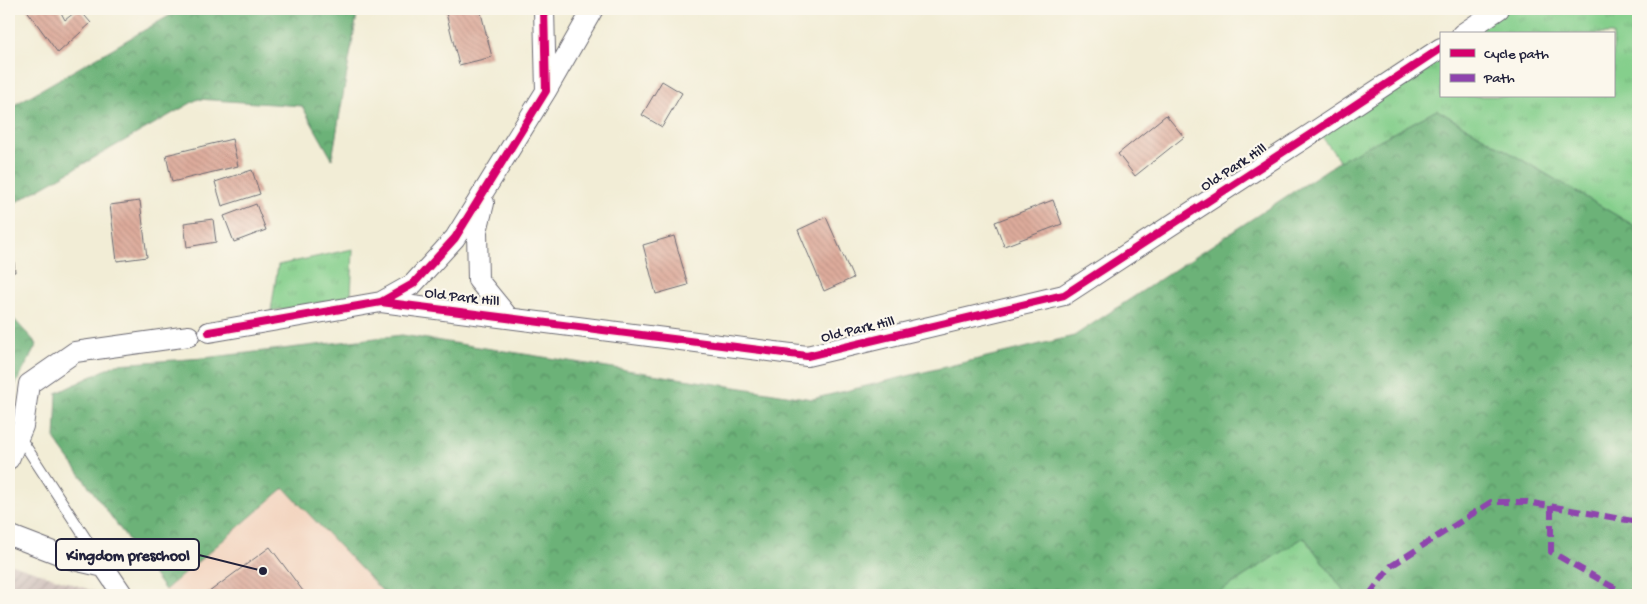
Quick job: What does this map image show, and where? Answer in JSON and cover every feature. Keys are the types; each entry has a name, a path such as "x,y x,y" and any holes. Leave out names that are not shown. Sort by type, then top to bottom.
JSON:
{"street":[{"path":"544,9 546,91"},
{"path":"381,302 413,284 455,238 546,91 593,9"},
{"path":"1463,32 1476,15 1499,9"},
{"name":"Old Park Hill","path":"209,332 381,302 807,356 1064,294 1440,49"},
{"path":"489,184 476,231 478,280 509,318"},
{"path":"9,460 23,426 29,384 75,352 189,336"},
{"path":"9,535 74,560 104,567 123,595"}],"lane":[{"path":"19,436 104,567"}],"shaded area":[{"path":"284,487 387,595 160,595 165,590"},
{"path":"9,563 103,594 9,595"}],"green space":[{"path":"181,9 358,9 332,159 302,106 198,99 9,206 9,108"},
{"path":"1499,9 1638,9 1638,228 1437,110 1340,161 1317,130 1440,49 1440,98 1614,98 1614,32 1465,32"},
{"path":"1437,110 1638,228 1638,595 1347,595 1304,537 1215,595 386,595 284,488 165,590 55,440 57,393 117,364 204,358 402,335 812,399 1074,336 1340,161"},
{"path":"353,249 351,297 271,311 278,265"},
{"path":"9,314 37,344 9,397"},
{"path":"1304,537 1347,595 1215,595"}],"building":[{"path":"26,9 59,9 65,20 79,9 91,23 58,53"},
{"path":"445,9 480,9 492,57 459,65"},
{"path":"662,81 682,93 662,127 642,115"},
{"path":"1166,115 1184,137 1135,176 1118,154"},
{"path":"232,139 238,166 172,182 166,155"},
{"path":"252,170 260,194 222,206 215,182"},
{"path":"1053,200 1062,224 1004,246 995,222"},
{"path":"140,201 147,257 117,261 110,205"},
{"path":"256,204 266,230 234,242 224,216"},
{"path":"826,217 853,278 824,291 798,230"},
{"path":"213,219 216,242 187,247 184,223"},
{"path":"9,234 11,234 15,272 9,272"},
{"path":"674,236 688,285 656,294 643,245"},
{"path":"270,547 306,595 205,595"}],"marked path":[{"path":"1369,595 1391,566 1491,502 1527,502 1638,522"},
{"path":"1551,506 1551,552 1627,595"}],"cycle path":[{"path":"381,302 413,284 455,238 546,91 544,9"},
{"path":"209,332 381,302 807,356 1064,295 1440,49"}],"place":[{"name":"Kingdom preschool","path":"263,571"}]}
